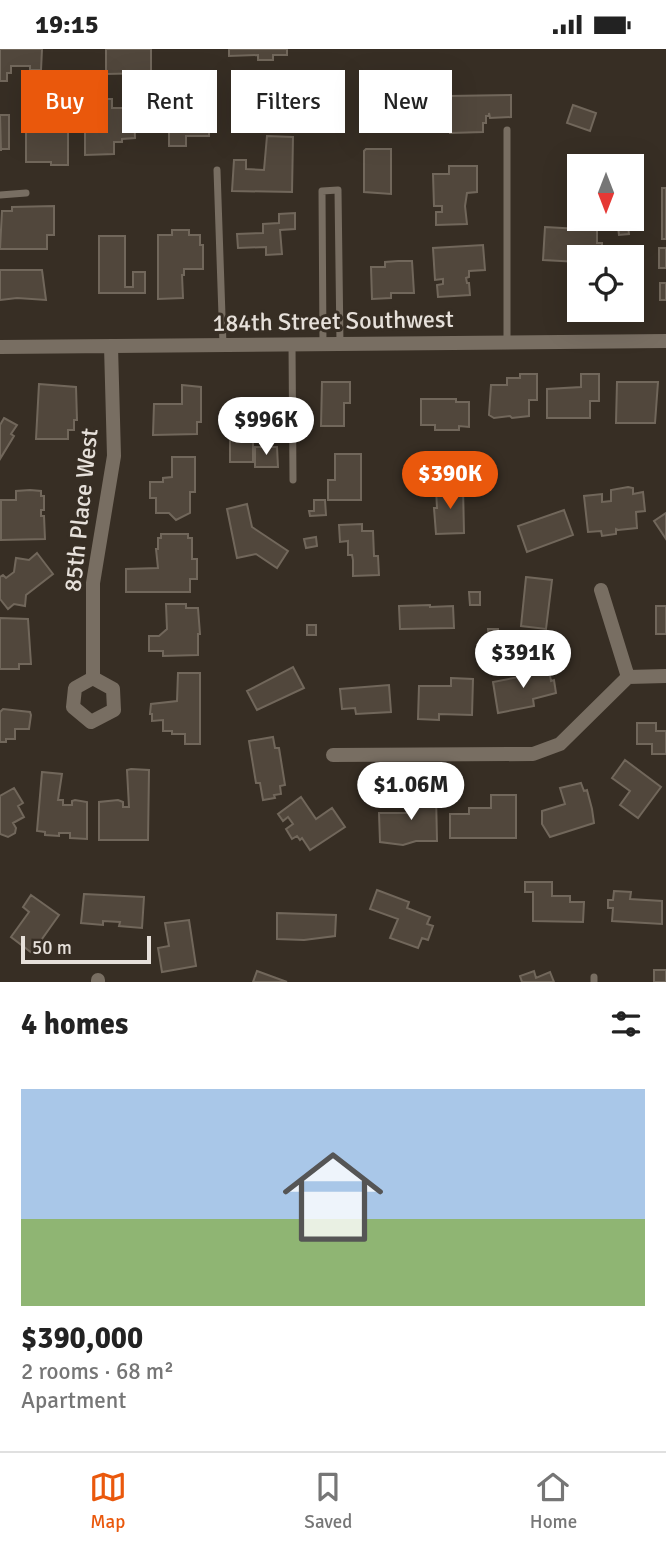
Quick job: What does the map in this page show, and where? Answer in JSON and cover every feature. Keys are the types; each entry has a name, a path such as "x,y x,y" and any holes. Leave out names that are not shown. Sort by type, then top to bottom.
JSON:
{"street":[{"name":"184th Street Southwest","path":"0,347 666,341"},
{"name":"85th Place West","path":"93,678 93,583 114,456 111,346"},
{"path":"600,590 628,677"},
{"path":"333,755 533,754 560,744 628,677 666,676"}],"lane":[{"path":"508,129 508,342"},
{"path":"217,170 223,345"},
{"path":"323,344 322,191 338,190 340,344"},
{"path":"0,195 26,193"},
{"path":"292,344 293,480"}],"building":[{"path":"0,49 42,49 41,70 30,70 30,66 11,66 7,81 0,81"},
{"path":"106,49 151,49 151,70 122,70 122,74 108,74"},
{"path":"229,49 287,49 287,55 273,55 273,60 258,60 258,55 229,56"},
{"path":"511,95 511,117 490,118 489,113 486,123 483,123 483,132 452,133 452,96"},
{"path":"108,99 112,99 112,108 122,108 122,133 135,133 135,138 114,142 114,154 85,155 85,133 108,133"},
{"path":"573,105 596,113 590,131 567,123"},
{"path":"0,115 9,115 9,149 1,151"},
{"path":"26,133 68,133 68,165 26,162"},
{"path":"169,133 209,133 209,136 186,136 186,146 169,146"},
{"path":"267,136 293,137 292,192 232,191 234,160 246,160 246,169 264,170"},
{"path":"366,149 391,149 391,194 364,192"},
{"path":"449,166 477,166 477,192 467,193 467,224 436,225 436,212 442,212 442,206 434,206 433,174 449,174"},
{"path":"662,188 666,188 666,239 662,239"},
{"path":"54,206 54,235 47,235 47,249 0,249 2,211 12,211 12,207"},
{"path":"295,213 295,229 280,230 282,254 266,255 266,247 238,248 237,234 263,233 263,224 279,223 279,214"},
{"path":"545,227 567,228 567,231 597,231 597,243 602,243 567,245 567,261 543,260"},
{"path":"172,230 189,230 189,235 200,235 200,245 203,245 203,269 184,269 183,298 158,299 158,235 172,235"},
{"path":"618,231 629,231 629,234 619,235"},
{"path":"99,236 125,236 125,287 133,287 133,272 145,272 145,293 99,293"},
{"path":"483,245 485,270 469,271 469,277 466,278 470,295 438,297 437,285 443,284 443,279 435,280 433,248"},
{"path":"659,248 666,248 666,268 659,268"},
{"path":"412,261 414,293 391,293 391,298 372,299 371,267 385,267 385,262"},
{"path":"0,270 42,270 46,300 0,300"},
{"path":"660,283 666,283 666,300 660,300"},
{"path":"520,374 537,374 537,400 529,400 529,416 494,418 489,415 491,385 507,385 507,378 520,378"},
{"path":"581,374 599,374 599,401 590,401 590,418 547,418 547,389 581,387"},
{"path":"322,382 350,382 350,403 344,403 344,426 321,426"},
{"path":"617,382 658,382 655,423 616,423"},
{"path":"39,384 76,387 77,420 74,420 74,430 68,430 68,439 36,439"},
{"path":"182,385 201,387 201,422 197,422 197,434 153,435 154,404 182,404"},
{"path":"421,399 456,399 456,402 469,402 469,427 459,426 459,430 435,430 435,425 421,425"},
{"path":"4,418 17,425 11,434 14,436 0,459 0,425"},
{"path":"230,422 253,422 253,428 259,428 259,438 253,438 253,462 230,462"},
{"path":"255,447 277,447 278,467 255,467"},
{"path":"335,454 361,454 361,500 328,500 328,480 335,480"},
{"path":"172,457 195,457 195,492 190,492 190,513 176,520 169,513 156,513 156,498 150,498 150,482 163,482 163,478 172,477"},
{"path":"463,487 464,533 436,534 436,489"},
{"path":"633,488 633,494 643,492 645,511 636,512 637,528 616,529 616,534 602,536 601,531 588,532 584,496 602,494 602,502 611,501 611,490"},
{"path":"16,491 41,491 41,496 44,496 41,516 44,516 45,539 1,540 1,500 16,500"},
{"path":"314,500 325,500 326,515 310,516 309,511 314,511"},
{"path":"247,504 252,527 288,551 277,568 256,554 237,558 227,509"},
{"path":"564,510 573,535 527,552 518,526"},
{"path":"666,513 666,539 654,521"},
{"path":"362,524 362,531 373,531 374,556 378,556 379,575 353,576 353,560 352,555 348,555 348,541 340,542 339,525"},
{"path":"161,534 188,534 188,538 192,538 192,559 197,559 197,579 190,579 190,592 126,592 126,569 158,568 156,549"},
{"path":"316,537 317,546 306,548 304,539"},
{"path":"37,553 53,574 26,595 25,606 14,604 8,609 0,599 0,577 3,575 6,578 14,572 16,558 29,560"},
{"path":"526,577 552,580 546,629 521,626"},
{"path":"469,592 480,592 480,605 470,605"},
{"path":"166,604 186,604 186,608 198,608 198,655 163,656 163,651 149,651 149,636 159,636 167,629"},
{"path":"399,606 453,606 454,628 400,629"},
{"path":"656,606 666,606 666,634 656,634"},
{"path":"0,618 28,619 31,664 19,664 19,669 0,669"},
{"path":"307,625 316,625 316,635 307,635"},
{"path":"488,629 498,629 498,639 489,639"},
{"path":"513,649 516,667 491,672 487,653"},
{"path":"548,666 556,693 533,699 534,706 498,713 493,682 524,676 523,671"},
{"path":"293,667 304,688 257,710 247,691"},
{"path":"178,673 200,673 200,744 185,744 185,734 163,731 163,720 152,721 151,704 177,701"},
{"path":"451,678 473,679 472,715 439,714 439,720 418,719 419,686 451,686"},
{"path":"389,685 391,712 356,714 355,708 342,709 340,689"},
{"path":"3,709 30,712 31,715 29,729 15,729 15,739 0,742 0,712"},
{"path":"637,723 656,723 656,731 666,731 666,754 652,754 652,744 637,744"},
{"path":"273,737 275,748 279,748 285,785 280,786 281,794 263,800 260,783 256,783 249,741"},
{"path":"625,760 661,787 638,818 620,805 630,791 612,778"},
{"path":"127,770 149,770 148,840 99,840 99,802 118,800 123,802 123,807 129,807"},
{"path":"42,772 62,774 58,800 63,800 63,805 72,805 75,800 87,802 87,839 70,838 70,833 59,833 59,836 45,835 45,832 37,831"},
{"path":"581,783 584,791 587,790 594,823 550,837 542,824 542,811 565,804 560,788"},
{"path":"14,788 23,803 18,806 24,817 13,823 15,833 8,837 0,834 0,796"},
{"path":"436,794 437,841 416,841 403,845 380,842 379,813 410,813 409,795"},
{"path":"491,795 516,795 516,838 450,838 450,814 469,814 469,808 491,808"},
{"path":"301,797 316,819 332,808 345,827 310,850 302,838 300,840 297,836 292,839 286,829 293,824 288,817 283,821 278,814"},
{"path":"525,882 552,882 552,896 570,896 570,902 584,902 583,922 533,921 533,892 525,892"},
{"path":"377,890 409,902 407,908 430,917 427,924 433,926 428,940 422,938 418,948 390,938 398,919 370,909"},
{"path":"614,891 631,892 630,899 662,901 662,924 612,921 613,908 608,908 608,900 613,900"},
{"path":"84,894 144,897 142,928 119,926 120,922 103,921 103,925 81,923"},
{"path":"31,895 59,915 32,953 11,937 29,912 23,907"},
{"path":"277,913 336,915 335,936 304,940 277,939"},
{"path":"189,920 196,966 162,972 158,948 169,946 165,923"},
{"path":"654,970 666,970 666,982 654,982"},
{"path":"257,971 287,982 253,982"},
{"path":"534,971 536,978 550,972 554,982 522,982 520,976"}]}
